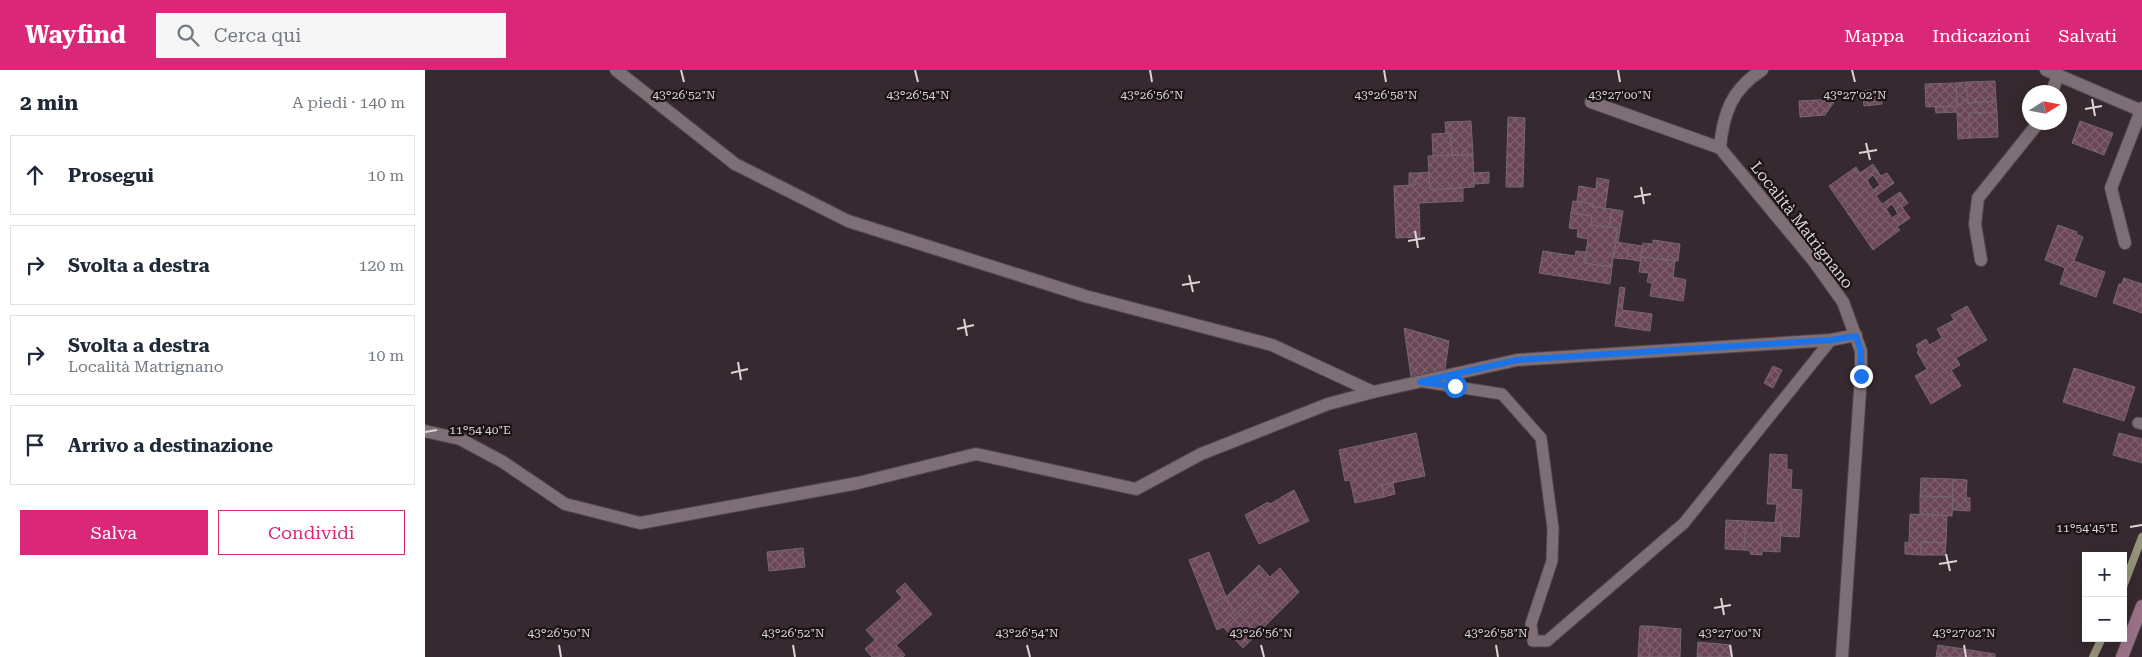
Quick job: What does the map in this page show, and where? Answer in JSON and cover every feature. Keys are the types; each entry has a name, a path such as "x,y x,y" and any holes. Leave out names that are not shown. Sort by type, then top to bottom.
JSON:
{"main road":[{"path":"2122,657 2142,606"}],"street":[{"path":"616,70 735,164 848,222 1085,296 1272,345 1373,392"},
{"path":"1591,102 1720,148 1722,126 1732,99 1746,80 1762,70"},
{"path":"2052,73 2142,110 2111,188 2125,243"},
{"path":"1981,260 1975,224 1978,198 2033,130"},
{"name":"Località Matrignano","path":"1720,148 1843,302 1861,351 1843,657"},
{"path":"425,431 460,439 503,462 565,504 640,523 858,484 977,454 1136,489 1201,454 1328,404 1517,360 1831,340 1856,336"}],"lane":[{"path":"1420,382 1502,394 1541,438 1553,528 1552,561 1531,624 1533,641 1547,642 1684,523 1831,340"}],"building":[{"path":"1995,81 1996,101 1968,103 1966,82"},
{"path":"1966,82 1968,103 1996,101 1997,112 1969,113 1970,138 1958,139 1957,112 1936,113 1935,107 1957,106 1956,83"},
{"path":"1956,83 1957,106 1926,107 1925,84"},
{"path":"1880,89 1882,104 1864,106 1862,91"},
{"path":"1836,99 1825,115 1800,117 1799,101"},
{"path":"1997,112 1998,137 1970,138 1969,113"},
{"path":"1508,117 1525,118 1523,187 1506,187"},
{"path":"1471,121 1473,155 1452,155 1450,133 1446,133 1445,122"},
{"path":"2080,121 2113,133 2104,155 2072,143"},
{"path":"1450,133 1452,155 1433,156 1432,134"},
{"path":"1473,155 1474,187 1430,190 1428,156"},
{"path":"1873,164 1881,176 1887,173 1894,183 1876,196 1882,204 1900,192 1908,203 1902,207 1910,218 1897,227 1900,230 1873,250 1829,186 1856,167 1860,173","holes":["1873,175 1880,185 1873,190 1867,180","1892,204 1898,214 1892,218 1886,209"]},
{"path":"1429,172 1430,190 1463,188 1463,201 1419,203 1420,237 1396,238 1394,186 1415,185 1415,179 1420,178 1419,173"},
{"path":"1489,172 1489,183 1474,184 1474,173"},
{"path":"1409,173 1419,173 1420,178 1415,179 1415,185 1409,185"},
{"path":"1597,178 1609,180 1605,209 1593,207 1593,204 1577,201 1579,186 1596,189"},
{"path":"1573,201 1593,204 1593,207 1612,209 1609,227 1591,225 1592,216 1571,213"},
{"path":"1612,209 1623,211 1618,243 1616,242 1617,228 1609,227"},
{"path":"1571,213 1592,216 1591,225 1617,228 1612,267 1584,263 1588,239 1577,237 1578,229 1569,228"},
{"path":"2058,225 2077,232 2076,234 2083,237 2074,261 2105,272 2096,297 2060,284 2065,268 2045,260"},
{"path":"1653,240 1680,244 1678,261 1641,257 1643,243 1653,244"},
{"path":"1616,242 1629,244 1627,259 1614,258"},
{"path":"1629,244 1642,246 1640,261 1627,259"},
{"path":"1543,251 1575,256 1576,251 1586,252 1584,263 1612,267 1610,284 1539,273"},
{"path":"1641,257 1675,261 1673,277 1686,280 1683,301 1650,296 1652,283 1647,282 1649,273 1639,272"},
{"path":"2124,278 2142,284 2142,313 2113,303 2119,284 2122,284"},
{"path":"1620,287 1625,288 1622,310 1652,314 1650,331 1615,326"},
{"path":"1967,306 1987,340 1956,358 1960,365 1951,370 1961,386 1931,404 1915,376 1927,369 1917,352 1919,351 1916,345 1926,339 1929,345 1942,338 1937,329 1954,320 1951,315"},
{"path":"1404,328 1449,341 1445,369 1411,377"},
{"path":"1773,366 1782,370 1773,388 1764,383"},
{"path":"2074,368 2135,387 2124,421 2063,402"},
{"path":"1416,433 1425,476 1382,485 1384,497 1355,503 1350,480 1345,481 1339,450"},
{"path":"2119,433 2142,439 2142,463 2113,455"},
{"path":"1770,454 1787,455 1787,469 1792,470 1791,489 1802,490 1799,537 1781,536 1781,523 1775,522 1777,504 1767,504"},
{"path":"1921,478 1953,479 1953,497 1920,496"},
{"path":"1953,479 1967,480 1966,497 1970,498 1970,511 1952,510"},
{"path":"1393,483 1395,494 1384,497 1382,485"},
{"path":"1294,490 1309,521 1259,544 1245,515 1268,502 1270,504"},
{"path":"1920,496 1953,497 1952,516 1920,514"},
{"path":"1910,514 1947,516 1946,543 1921,542 1921,555 1905,554 1905,542 1909,543"},
{"path":"1726,520 1746,521 1744,550 1725,549"},
{"path":"1746,521 1781,523 1780,552 1762,551 1762,555 1750,554 1751,551 1744,550"},
{"path":"1921,542 1946,543 1945,555 1921,555"},
{"path":"803,548 805,567 769,571 767,552"},
{"path":"1209,552 1226,597 1207,605 1189,560"},
{"path":"1259,565 1270,577 1280,568 1299,592 1277,614 1257,594 1235,616 1226,597"},
{"path":"905,583 932,614 883,657 872,657 865,649 875,640 866,630 902,598 896,591"},
{"path":"1257,594 1277,614 1243,648 1223,627"},
{"path":"1226,597 1235,616 1217,630 1207,605"},
{"path":"1640,626 1649,626 1647,644 1650,644 1649,657 1638,657"},
{"path":"1649,626 1681,629 1680,657 1649,657 1650,644 1647,644"},
{"path":"1698,642 1731,645 1730,657 1697,657"},
{"path":"896,645 905,655 903,657 883,657"},
{"path":"1938,645 1995,654 1995,657 1936,657"}],"waterway":[{"path":"2127,576 2142,537"},
{"path":"2093,657 2100,642"}],"route":[{"path":"1455,386 1420,382 1517,360 1831,340 1856,336 1861,351 1861,376"}]}
